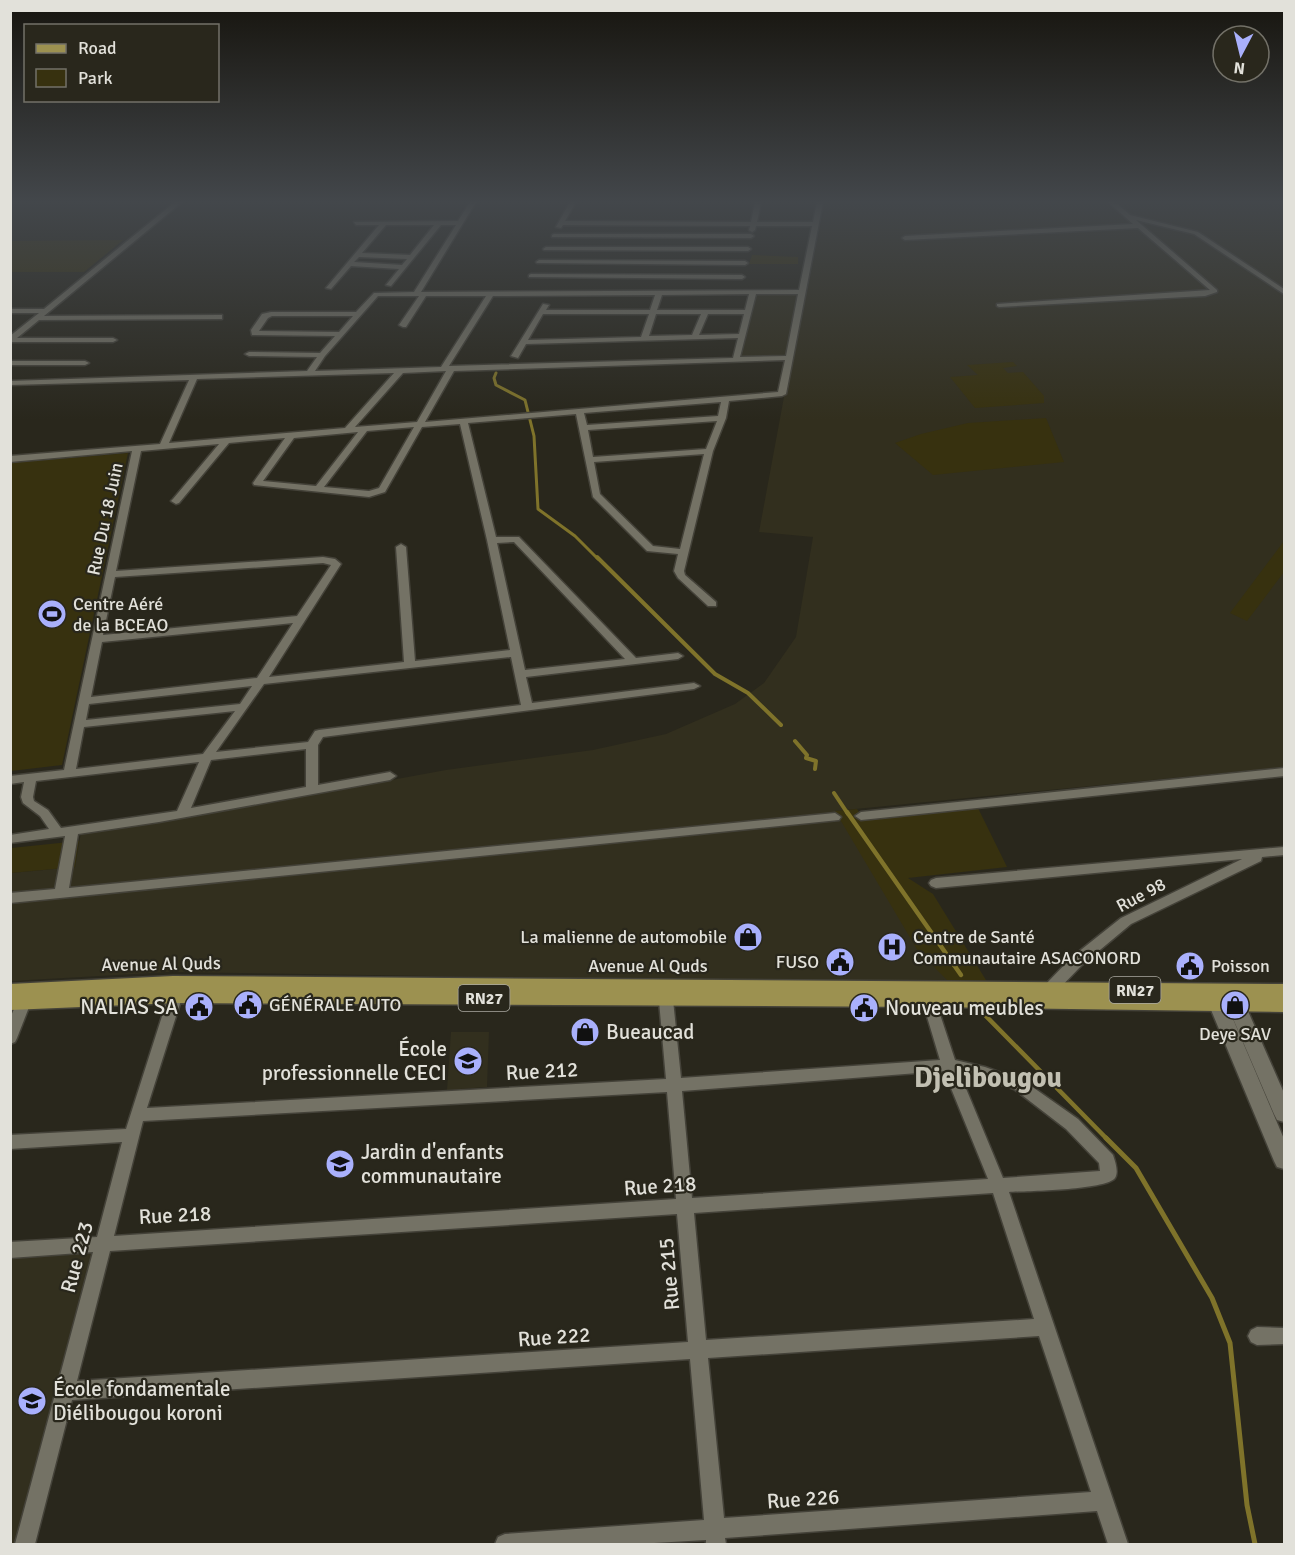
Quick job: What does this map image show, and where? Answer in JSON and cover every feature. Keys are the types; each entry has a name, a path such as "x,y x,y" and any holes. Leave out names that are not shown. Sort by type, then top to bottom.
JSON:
{"main road":[{"name":"Avenue Al Quds","path":"989,994 1050,989 1224,998 1284,1005"},
{"name":"Avenue Al Quds","path":"15,999 178,990 989,994 1224,998 1284,991"},
{"name":"Avenue Al Quds","path":"666,993 929,1000 954,994"}],"street":[{"path":"11,340 90,275"},
{"path":"329,288 340,275"},
{"path":"389,285 398,275"},
{"path":"403,325 431,275"},
{"path":"10,459 782,394 805,275"},
{"path":"999,305 1185,296 1215,291 1196,275"},
{"path":"1258,275 1284,292"},
{"path":"522,293 531,276 742,277 738,293"},
{"path":"644,339 669,277"},
{"path":"310,374 322,355 376,294 802,292"},
{"path":"292,435 257,483 369,494 382,490 421,424 448,368 491,293"},
{"path":"515,356 542,312 550,293"},
{"path":"736,360 753,293"},
{"path":"10,311 46,311"},
{"path":"542,312 748,312"},
{"path":"695,338 705,312"},
{"path":"340,334 263,334 255,333 255,330 265,316 271,314 358,315"},
{"path":"38,318 219,317"},
{"path":"524,342 742,336"},
{"path":"11,340 113,340"},
{"path":"249,354 322,355"},
{"path":"10,383 789,358"},
{"path":"10,363 85,363"},
{"path":"348,430 400,371"},
{"path":"163,446 194,377"},
{"path":"712,604 681,576 679,571 709,451 722,418 725,399"},
{"path":"580,411 596,495 650,549 683,552"},
{"path":"584,428 722,418"},
{"path":"463,420 492,540 527,707"},
{"path":"318,489 365,429"},
{"path":"176,501 226,441"},
{"name":"Rue Du 18 Juin","path":"69,773 137,448"},
{"path":"590,460 709,451"},
{"path":"492,540 516,539 633,661"},
{"path":"401,547 410,665"},
{"path":"111,574 332,561 336,564 244,707 207,757 182,814"},
{"path":"97,639 300,619"},
{"path":"84,701 516,653"},
{"path":"520,674 678,656"},
{"path":"312,790 312,745 317,735 323,733 694,686"},
{"path":"80,724 244,707"},
{"path":"10,780 312,745"},
{"path":"861,816 1284,772"},
{"path":"10,839 182,814 390,776"},
{"path":"31,777 27,796 29,803 44,813 58,832"},
{"path":"10,898 835,816"},
{"path":"61,893 72,830"},
{"path":"936,883 1263,855 1284,851"},
{"name":"Rue 98","path":"1050,989 1077,961 1126,921 1263,855"},
{"name":"Rue 223","path":"24,1545 137,1115 178,990"},
{"name":"Rue 215","path":"666,993 716,1537"},
{"path":"1224,998 1284,1114"},
{"path":"1224,998 1284,1161"},
{"path":"10,1038 15,999"},
{"path":"929,1000 949,1065 998,1185 1118,1545"},
{"name":"Rue 212","path":"137,1115 674,1085 949,1065"},
{"name":"Rue 218","path":"10,1250 104,1242 1101,1179 1109,1174 1107,1160 1072,1124 1019,1085 985,1073 949,1065"},
{"path":"10,1142 132,1135"},
{"name":"Rue 222","path":"65,1391 1046,1327"},
{"path":"1257,1336 1284,1336"},
{"name":"Rue 226","path":"505,1545 716,1537 1104,1501"}],"shaded area":[{"path":"810,275 1284,275 1284,767 835,811 951,984 170,972 11,981 11,873 75,867 81,832 162,822 446,770 593,750 666,734 735,704 764,683 796,637 813,537 759,532 791,359 736,361 753,292 807,292"},
{"name":"École professionnelle CECI","path":"451,1032 489,1032 487,1087 447,1090"},
{"name":"École fondamentale Diélibougou koroni","path":"92,1253 14,1544 10,1544 10,1257"}],"green space":[{"path":"1013,362 1017,366 1003,368 1008,373 1023,372 1044,396 1044,403 975,408 950,377 978,375 967,365"},
{"path":"1046,418 1064,462 933,475 895,443 921,434 968,423"},
{"name":"Centre Aéré de la BCEAO","path":"128,453 62,765 11,771 11,463"},
{"path":"1284,541 1284,572 1247,621 1230,613"},
{"path":"978,808 1007,867 908,878 933,894 989,985 951,984 918,951 835,811 857,809 864,819"},
{"path":"79,841 75,867 11,873 11,848"}],"waterway":[{"path":"496,373 494,378 496,385 525,400 534,436 538,509 575,536 598,559"},
{"path":"597,557 715,674 748,693 781,725"},
{"path":"795,741 807,755 806,758 816,761 815,769"},
{"path":"834,793 848,814"},
{"path":"847,812 961,975"},
{"path":"981,1011 1108,1140"},
{"path":"1108,1140 1136,1168 1212,1298 1230,1343 1247,1505 1255,1544"}],"place":[{"name":"Centre Aéré de la BCEAO","path":"52,614"},
{"name":"La malienne de automobile","path":"748,937"},
{"name":"Centre de Santé Communautaire ASACONORD","path":"892,947"},
{"name":"FUSO","path":"840,962"},
{"name":"Poisson","path":"1190,966"},
{"name":"GÉNÉRALE AUTO","path":"248,1005"},
{"name":"Deye SAV","path":"1235,1005"},
{"name":"NALIAS SA","path":"199,1007"},
{"name":"Nouveau meubles","path":"864,1008"},
{"name":"Bueaucad","path":"585,1032"},
{"name":"École professionnelle CECI","path":"468,1061"},
{"name":"Jardin d'enfants communautaire","path":"340,1164"},
{"name":"École fondamentale Diélibougou koroni","path":"32,1401"}],"district":[{"name":"Djelibougou","path":"988,1077"}]}
